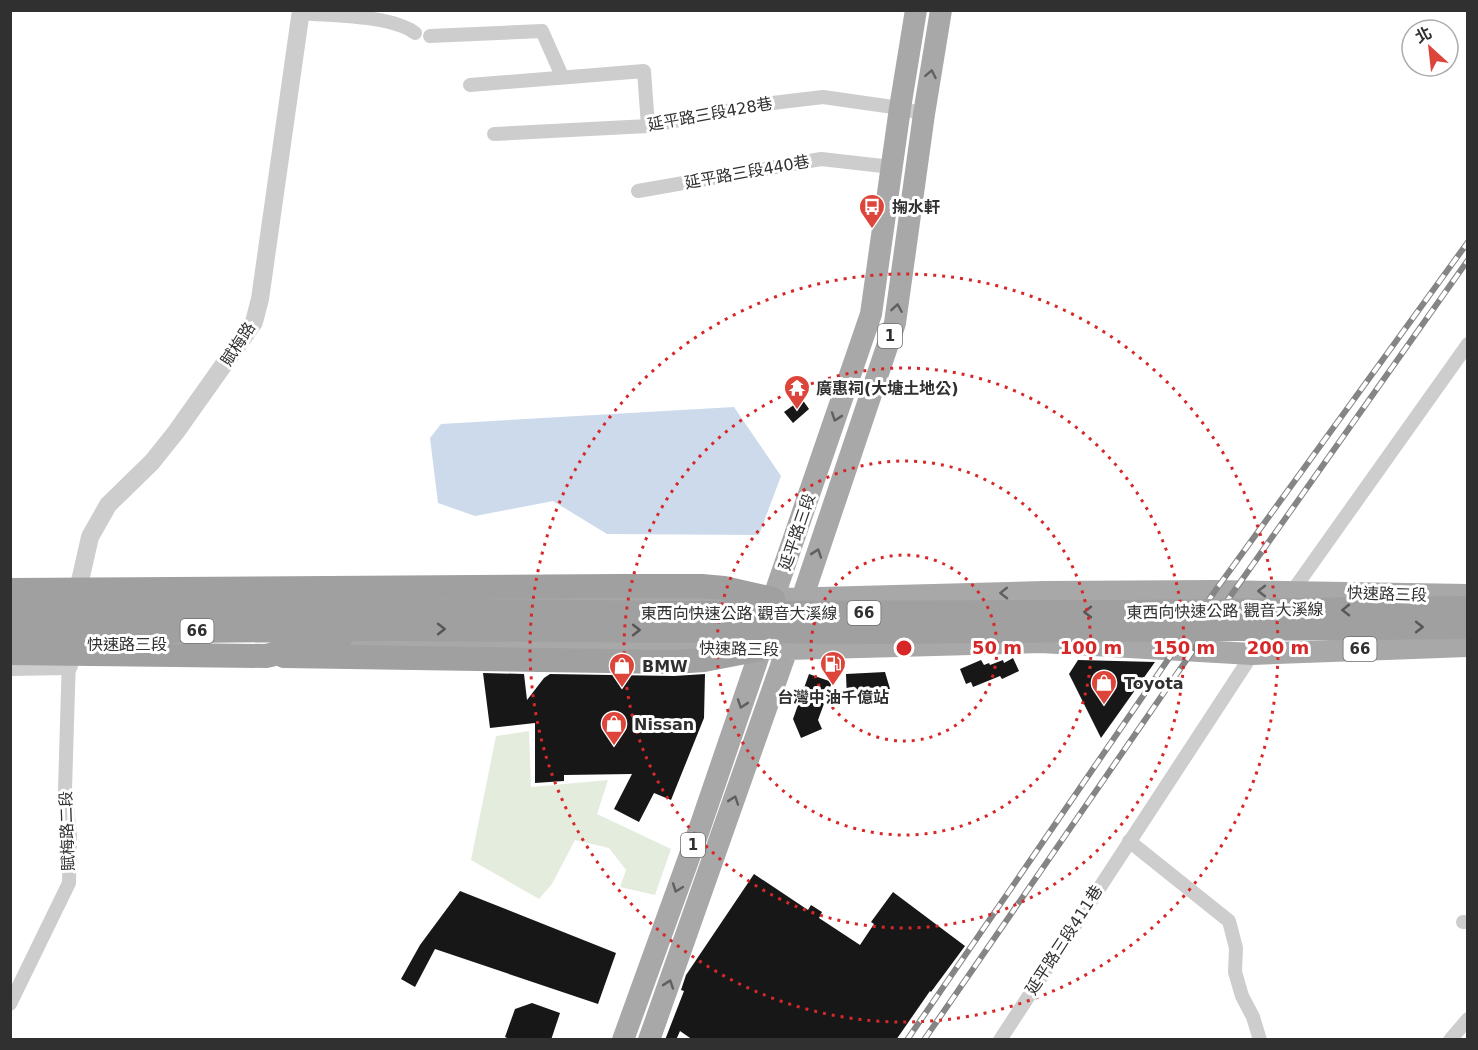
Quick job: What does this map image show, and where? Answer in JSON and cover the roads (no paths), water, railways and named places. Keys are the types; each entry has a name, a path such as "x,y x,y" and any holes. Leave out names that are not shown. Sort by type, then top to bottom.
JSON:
{"highway":[{"path":"10,594 702,586 724,588 773,599"},
{"path":"10,594 260,609"},
{"name":"東西向快速公路 觀音大溪線","path":"10,614 260,609 679,613 1122,612 1467,608"},
{"name":"東西向快速公路 觀音大溪線","path":"10,633 383,629 879,632 1467,627"},
{"path":"266,656 383,629"},
{"path":"10,653 623,662 704,660 761,649"}],"main road":[{"name":"延平路三段","path":"623,1040 761,649 773,599 871,314 916,10"},
{"name":"延平路三段","path":"652,1031 787,649 895,323 941,10"},
{"name":"快速路三段","path":"10,594 77,589 773,599 1044,592 1292,591 1467,595"},
{"name":"快速路三段","path":"10,644 69,654 787,649 1041,642 1252,654 1467,646"},
{"path":"699,830 720,839"},
{"path":"631,1014 652,1031"}],"street":[{"path":"301,12 389,21 407,27 415,33"},
{"name":"賦梅路","path":"77,589 90,537 108,505 152,462 176,432 254,322 260,299 301,12"},
{"path":"430,36 542,31 562,76"},
{"path":"470,85 644,71 648,126"},
{"name":"延平路三段428巷","path":"494,134 648,126 764,104 823,97 900,108 924,114"},
{"name":"延平路三段440巷","path":"638,190 821,159 892,167"},
{"name":"延平路三段411巷","path":"1000,1040 1292,591 1467,344"},
{"name":"快速路三段","path":"10,581 77,589"},
{"path":"924,645 930,595"},
{"path":"1440,595 1467,627"},
{"name":"快速路三段","path":"10,667 69,654"},
{"name":"賦梅路二段","path":"10,1004 69,883 70,835 65,789 69,654"},
{"path":"1129,841 1228,921 1236,948 1235,972 1260,1040"},
{"path":"1450,1040 1467,1019"}],"water":[{"path":"734,407 781,476 759,535 607,534 553,501 475,516 438,503 430,438 441,424"}],"railway":[{"path":"907,1040 1215,591 1468,242"},
{"path":"924,1040 1234,591 1468,260"}],"place":[{"name":"掬水軒","path":"872,230"},
{"name":"廣惠祠(大塘土地公)","path":"797,411"},
{"name":"台灣中油千億站","path":"833,687"},
{"name":"BMW","path":"622,689"},
{"name":"Toyota","path":"1104,706"},
{"name":"Nissan","path":"614,747"}]}
